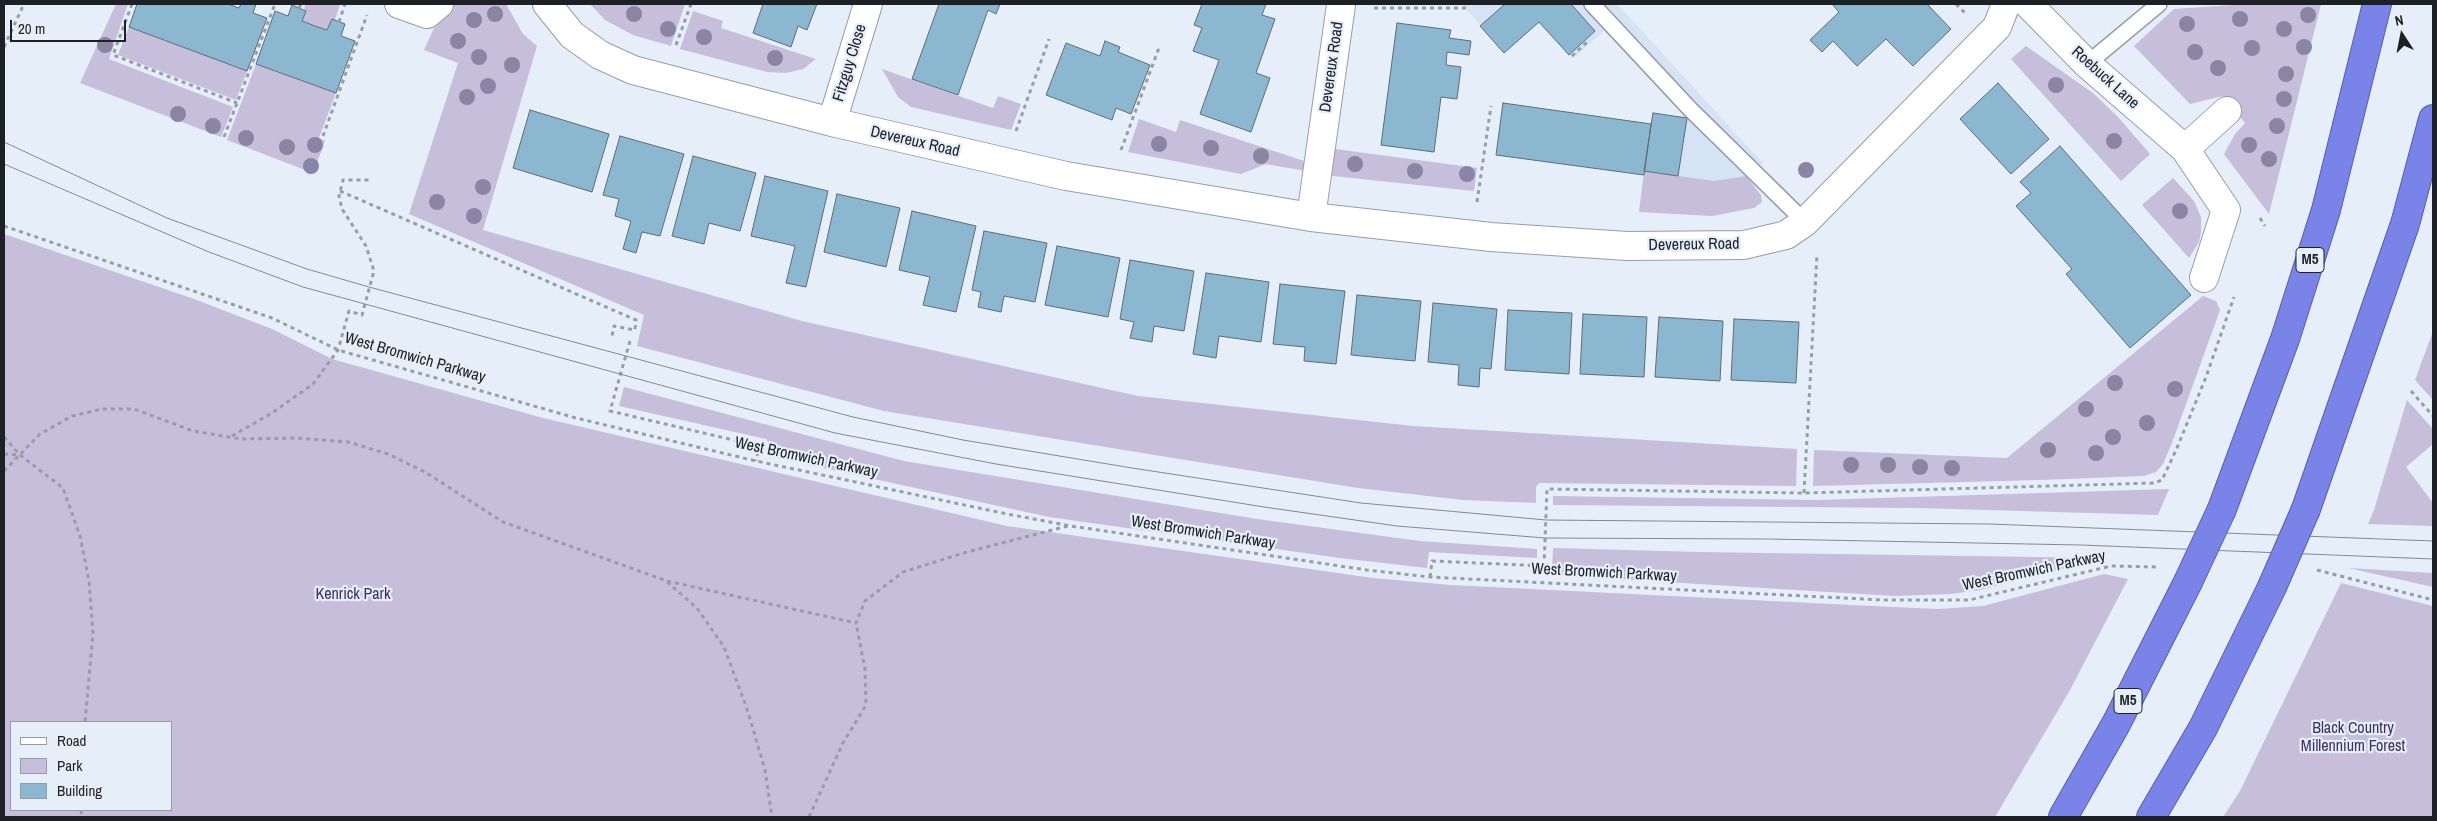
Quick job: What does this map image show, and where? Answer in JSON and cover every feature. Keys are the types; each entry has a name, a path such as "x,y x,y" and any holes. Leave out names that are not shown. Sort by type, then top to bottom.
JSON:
{"highway":[{"name":"M5","path":"2064,817 2116,724 2188,582 2222,509 2285,339 2326,210 2377,4"},
{"path":"2151,817 2203,728 2272,587 2306,510 2405,224 2433,119"}],"street":[{"path":"399,4 427,14 439,4"},
{"name":"Devereux Road","path":"547,4 572,35 600,55 633,70 832,122 1066,176 1310,217 1491,237 1627,246 1744,245 1786,235 1811,234 1998,27 2006,4"},
{"name":"Fitzguy Close","path":"832,122 868,4"},
{"name":"Roebuck Lane","path":"2028,4 2088,64 2185,149 2226,210 2204,278"},
{"name":"Devereux Road","path":"1310,217 1341,5"},
{"path":"2185,149 2227,111"}],"lane":[{"path":"1592,4 1811,234"},
{"path":"2088,64 2159,4"}],"path":[{"path":"4,46 24,4"},
{"path":"132,4 113,56 237,103"},
{"path":"224,137 275,4"},
{"path":"338,22 345,4"},
{"path":"673,54 691,4"},
{"path":"1341,5 1351,8 1468,8"},
{"path":"323,136 367,12"},
{"path":"1014,136 1049,40"},
{"path":"1118,158 1160,45"},
{"path":"1477,202 1491,106"},
{"path":"232,437 272,413 312,384 338,350 349,311 362,315 374,271 366,246 342,209 340,191 343,180 369,180"},
{"path":"340,191 636,320 635,330 614,326 612,336"},
{"path":"2257,228 2260,218"},
{"name":"West Bromwich Parkway","path":"4,226 272,318 338,350 576,418 756,460 1071,526 1367,570 1430,577 1883,600 1969,600 2112,566 2160,567"},
{"path":"1804,492 1811,234"},
{"path":"1430,577 1432,561 1544,566 1547,489 1804,492 2154,483 2162,480 2206,377 2236,292"},
{"path":"630,341 610,411 759,446 756,460"},
{"path":"2410,391 2433,416"},
{"path":"4,471 40,434 72,416 102,409 134,409 193,431 232,437 348,442 388,454 424,472 502,522 667,581 856,623"},
{"path":"4,436 20,455 63,488 80,536 89,581 94,633 85,721"},
{"path":"4,454 20,455"},
{"path":"809,817 843,742 866,704 864,669 856,623 865,601 903,572 967,552 1071,526"},
{"path":"2307,570 2317,570 2433,600"},
{"path":"667,581 697,608 724,646 748,712 765,770 772,817"}],"shaded area":[{"path":"1462,4 1617,4 1763,163 1746,176 1714,181 1644,171 1653,113 1686,117 1606,29 1573,59 1539,22 1504,53"}],"green space":[{"path":"116,4 128,4 109,59 233,107 221,137 80,83"},
{"path":"306,4 340,4 335,20 332,19 327,30 302,21 306,11 304,9"},
{"path":"453,4 506,4 523,34 537,46 483,230 802,321 1138,396 1413,426 1797,449 1796,486 1539,483 1536,487 1536,503 1463,500 1358,488 884,411 637,346 644,315 409,214 458,63 424,50 439,17"},
{"path":"590,4 685,4 671,46 633,35 605,20"},
{"path":"2248,4 2321,4 2269,214 2224,154 2235,134 2245,123 2223,96 2190,104 2134,46 2174,9"},
{"path":"693,11 723,21 721,28 816,59 803,69 786,73 767,72 680,49"},
{"path":"129,27 247,71 236,100 118,55"},
{"path":"2026,46 2093,93 2118,117 2150,154 2121,181 2011,59"},
{"path":"256,64 336,93 319,138 325,141 313,173 227,140"},
{"path":"882,69 993,108 998,96 1021,104 1011,130 911,107 898,97"},
{"path":"1139,119 1176,132 1180,120 1307,162 1306,171 1266,164 1241,174 1128,152"},
{"path":"1328,148 1477,168 1474,191 1324,175"},
{"path":"1644,171 1714,181 1746,176 1761,195 1762,202 1754,208 1712,216 1639,212"},
{"path":"2173,178 2194,201 2201,217 2199,242 2189,258 2142,205"},
{"name":"Kenrick Park","path":"4,234 194,299 272,329 332,359 543,418 1007,526 1373,578 1451,585 1872,606 1938,609 1983,606 2104,574 2128,579 2070,690 1995,817 4,817"},
{"path":"2203,296 2216,301 2220,310 2172,443 2163,464 2156,472 2144,476 1813,486 1814,450 2007,458"},
{"path":"2433,335 2433,400 2415,380"},
{"path":"624,387 904,461 1257,519 1420,541 1537,549 1537,558 1429,552 1427,568 1340,558 1049,517 768,456 771,445 766,439 619,406"},
{"path":"2407,400 2433,429 2433,444 2406,467 2433,503 2433,526 2368,524 2374,510"},
{"path":"2169,489 2158,515 1918,508 1553,505 1553,496 1817,500"},
{"path":"1553,548 2105,558 1980,590 1951,594 1894,596 1552,575"},
{"path":"2348,568 2433,573 2433,587"},
{"name":"Black Country Millennium Forest","path":"2341,583 2433,606 2433,817 2223,817 2240,791"}],"building":[{"path":"137,4 228,4 239,8 241,4 256,4 253,13 267,18 247,71 129,27"},
{"path":"763,4 817,4 807,30 798,26 791,47 753,33"},
{"path":"939,4 1000,4 996,14 988,10 958,95 912,79"},
{"path":"1202,4 1266,4 1262,15 1275,19 1256,73 1270,78 1251,132 1200,114 1219,60 1193,51 1202,28 1194,25"},
{"path":"1505,4 1571,4 1595,31 1569,55 1539,22 1504,53 1480,26"},
{"path":"1832,4 1927,4 1951,29 1913,66 1886,39 1857,66 1833,41 1822,52 1810,40 1839,12"},
{"path":"292,5 306,11 302,21 315,26 327,30 332,19 345,24 341,36 355,41 336,93 256,64 275,11 288,16"},
{"path":"1397,23 1451,30 1449,38 1471,41 1469,55 1447,52 1446,65 1461,67 1457,99 1441,97 1434,152 1381,145"},
{"path":"1105,41 1120,47 1118,52 1150,65 1131,114 1116,108 1112,120 1046,95 1066,43 1100,56"},
{"path":"1998,83 2049,139 2011,174 1960,119"},
{"path":"1503,103 1651,124 1644,175 1496,155"},
{"path":"530,110 609,134 592,192 513,168"},
{"path":"1653,113 1687,118 1678,176 1644,171"},
{"path":"620,136 684,154 660,236 642,232 636,253 623,249 631,221 615,216 619,199 603,195"},
{"path":"2060,146 2191,295 2130,348 2066,274 2072,269 2016,206 2031,193 2020,182"},
{"path":"693,156 756,173 740,231 709,223 704,244 672,236"},
{"path":"765,176 828,191 806,287 786,283 795,246 751,236"},
{"path":"837,194 900,208 886,267 824,252"},
{"path":"912,211 976,226 956,312 923,305 930,277 899,270"},
{"path":"984,231 1047,243 1035,302 1004,296 1001,312 978,307 981,292 972,290"},
{"path":"1057,246 1120,258 1108,317 1045,305"},
{"path":"1130,260 1194,271 1184,331 1154,326 1152,342 1130,338 1134,322 1120,319"},
{"path":"1206,273 1269,282 1261,342 1219,336 1216,358 1193,354"},
{"path":"1280,284 1345,291 1336,364 1304,361 1305,347 1273,344"},
{"path":"1357,295 1421,301 1415,361 1351,355"},
{"path":"1433,303 1497,309 1491,369 1480,368 1479,387 1458,385 1459,365 1428,362"},
{"path":"1508,310 1572,313 1569,374 1505,370"},
{"path":"1583,314 1647,317 1644,377 1580,374"},
{"path":"1659,317 1723,321 1720,381 1655,377"},
{"path":"1734,319 1799,322 1796,383 1731,380"}],"tram line":[{"path":"4,142 167,218 307,269 369,287 853,417 963,440 1132,468 1361,503 1546,520 1989,524 2433,541"},
{"path":"4,164 209,252 303,287 835,433 996,464 1264,507 1397,526 1545,538 1767,539 2081,545 2433,559"}]}
